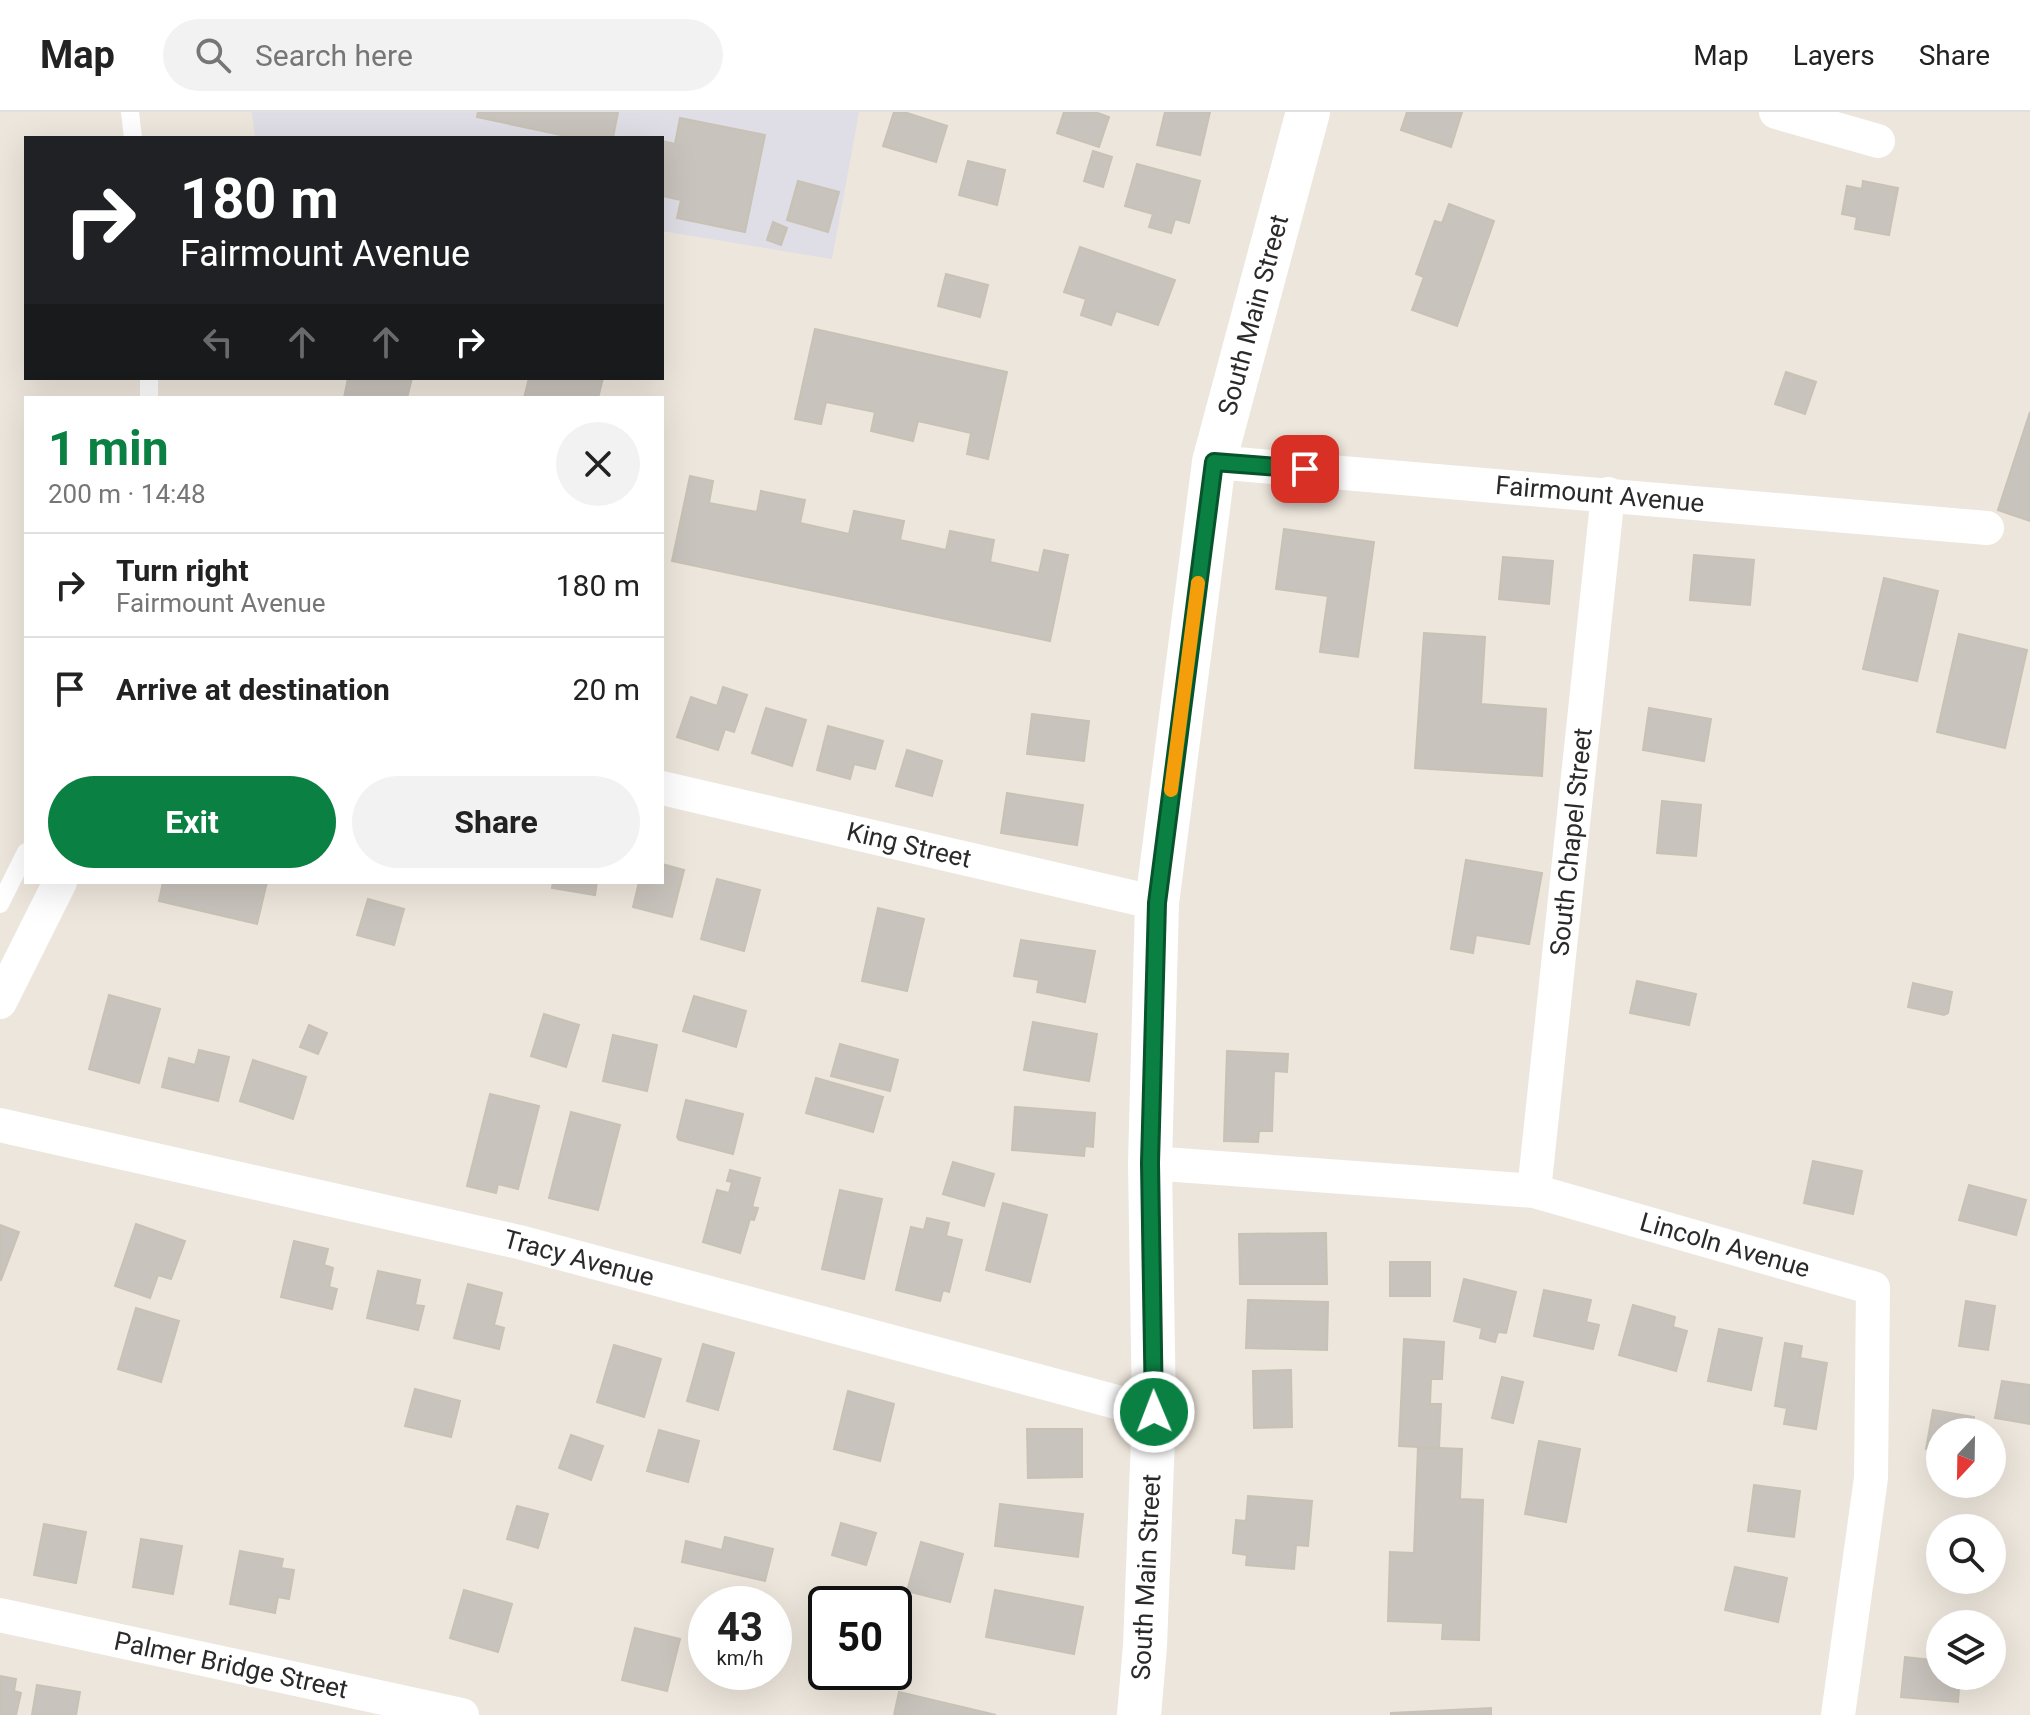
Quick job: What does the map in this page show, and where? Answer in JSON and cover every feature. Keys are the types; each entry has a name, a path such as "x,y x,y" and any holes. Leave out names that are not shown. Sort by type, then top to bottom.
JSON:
{"main road":[{"name":"South Main Street","path":"1139,1715 1145,1646 1154,1412 1150,1163 1157,903 1214,462 1308,112"}],"street":[{"path":"1776,112 1878,141"},
{"name":"Fairmount Avenue","path":"1214,462 1987,528"},
{"name":"South Chapel Street","path":"1534,1191 1608,494"},
{"name":"King Street","path":"664,788 1157,903"},
{"path":"0,1002 59,884"},
{"name":"Tracy Avenue","path":"0,1125 519,1242 1154,1412"},
{"name":"Lincoln Avenue","path":"1150,1163 1534,1191 1873,1288 1871,1478 1838,1715"},
{"name":"Palmer Bridge Street","path":"0,1615 462,1715"}],"lane":[{"path":"130,112 133,136"},
{"path":"0,904 24,856"}],"shaded area":[{"path":"252,112 859,112 832,259 664,231 664,136 255,136"}],"building":[{"path":"478,112 618,112 613,136 566,136 477,117"},
{"path":"894,112 904,112 947,126 936,162 883,146"},
{"path":"1064,112 1095,112 1109,117 1099,147 1057,133"},
{"path":"1165,112 1210,112 1200,155 1157,145"},
{"path":"1407,112 1462,112 1451,147 1401,130"},
{"path":"680,118 765,135 745,232 677,218 681,200 664,196 664,141 675,144"},
{"path":"1093,151 1112,157 1103,187 1084,181"},
{"path":"968,161 1005,170 997,205 959,195"},
{"path":"1137,164 1200,181 1189,223 1175,219 1171,233 1149,227 1153,214 1125,206"},
{"path":"798,181 839,192 828,232 787,220"},
{"path":"1863,181 1898,188 1889,235 1855,229 1857,217 1842,214 1847,186 1862,189"},
{"path":"1449,204 1494,221 1457,326 1412,310 1424,277 1416,274 1435,221 1442,223"},
{"path":"773,222 787,228 781,245 767,240"},
{"path":"1080,247 1175,280 1158,325 1116,311 1111,325 1081,315 1086,299 1064,292"},
{"path":"946,274 988,285 980,317 938,306"},
{"path":"815,329 1007,372 988,459 967,454 971,433 918,421 913,441 871,431 875,412 826,402 821,424 795,419"},
{"path":"1786,372 1816,382 1805,414 1775,404"},
{"path":"348,380 412,380 408,396 344,396"},
{"path":"528,380 602,380 598,396 524,396"},
{"path":"2030,412 2030,521 1998,510"},
{"path":"690,476 713,481 709,503 757,512 761,491 805,500 800,523 849,534 854,511 904,521 900,540 946,550 950,531 994,540 990,562 1039,573 1044,550 1068,555 1050,641 672,561"},
{"path":"1284,529 1374,542 1358,657 1320,652 1328,596 1276,589"},
{"path":"1694,555 1754,560 1750,605 1690,600"},
{"path":"1503,557 1553,561 1549,604 1499,599"},
{"path":"1884,578 1938,591 1917,681 1863,669"},
{"path":"1424,633 1485,637 1481,704 1546,709 1542,776 1415,768"},
{"path":"1959,634 2027,650 2005,748 1937,732"},
{"path":"723,687 747,695 734,732 725,729 718,750 677,737 691,697 717,706"},
{"path":"766,708 806,720 792,766 752,753"},
{"path":"1649,708 1711,719 1704,761 1643,750"},
{"path":"1032,714 1089,721 1084,761 1027,754"},
{"path":"828,726 883,741 875,769 854,764 850,779 817,770"},
{"path":"907,750 942,761 932,796 896,786"},
{"path":"1007,793 1083,805 1077,845 1001,833"},
{"path":"1662,801 1701,805 1696,856 1657,853"},
{"path":"1466,860 1542,873 1529,944 1476,935 1473,953 1451,949"},
{"path":"664,865 684,870 672,917 633,907 639,884 664,884"},
{"path":"717,879 760,890 744,951 701,939"},
{"path":"163,884 267,884 257,924 159,901"},
{"path":"553,884 597,884 595,895 552,888"},
{"path":"368,899 404,909 394,945 357,935"},
{"path":"878,908 924,919 907,991 862,981"},
{"path":"1021,940 1095,951 1085,1002 1037,992 1039,980 1014,976"},
{"path":"1637,981 1696,994 1689,1025 1630,1013"},
{"path":"1913,983 1952,992 1948,1013 1944,1015 1908,1007"},
{"path":"109,995 160,1009 139,1083 89,1069"},
{"path":"694,996 746,1011 736,1047 683,1031"},
{"path":"544,1014 579,1025 566,1067 531,1056"},
{"path":"1033,1022 1097,1034 1089,1081 1024,1070"},
{"path":"309,1025 327,1033 318,1054 300,1047"},
{"path":"613,1035 657,1045 647,1091 603,1081"},
{"path":"840,1044 898,1060 890,1091 831,1076"},
{"path":"199,1050 229,1057 218,1101 162,1087 169,1058 195,1065"},
{"path":"1227,1051 1288,1054 1287,1072 1274,1071 1272,1131 1259,1131 1258,1142 1224,1141"},
{"path":"253,1060 306,1077 293,1119 240,1101"},
{"path":"816,1078 883,1097 873,1132 806,1113"},
{"path":"490,1094 539,1106 518,1189 498,1184 496,1193 467,1186"},
{"path":"686,1100 743,1114 733,1154 679,1140 677,1137"},
{"path":"1015,1107 1095,1113 1093,1147 1085,1146 1084,1156 1012,1150"},
{"path":"571,1112 620,1125 598,1210 549,1198"},
{"path":"1813,1161 1862,1171 1853,1214 1804,1203"},
{"path":"953,1162 994,1174 984,1206 943,1194"},
{"path":"730,1170 760,1178 752,1207 758,1208 754,1220 750,1219 740,1253 703,1242 717,1190 729,1193 732,1182 727,1181"},
{"path":"1969,1185 2026,1200 2016,1235 1959,1220"},
{"path":"840,1190 882,1199 864,1279 822,1269"},
{"path":"1003,1203 1047,1215 1030,1282 986,1270"},
{"path":"927,1218 949,1223 946,1236 962,1240 949,1292 943,1290 940,1301 896,1290 911,1227 924,1230"},
{"path":"136,1224 185,1241 171,1279 158,1275 150,1298 115,1286"},
{"path":"0,1225 19,1232 1,1280 0,1279"},
{"path":"1326,1233 1327,1284 1240,1284 1239,1234"},
{"path":"294,1241 328,1249 324,1265 333,1268 329,1287 337,1289 332,1309 281,1297"},
{"path":"1390,1262 1430,1262 1430,1296 1390,1296"},
{"path":"378,1271 420,1280 415,1305 424,1306 418,1330 367,1318"},
{"path":"1464,1279 1516,1292 1506,1333 1498,1332 1495,1342 1480,1338 1482,1328 1454,1321"},
{"path":"468,1284 502,1293 494,1325 504,1328 499,1349 454,1338"},
{"path":"1544,1290 1591,1300 1586,1322 1599,1325 1593,1349 1534,1336"},
{"path":"1248,1300 1328,1302 1327,1350 1246,1348"},
{"path":"1966,1301 1995,1306 1988,1350 1959,1346"},
{"path":"1633,1305 1675,1317 1673,1327 1687,1331 1676,1371 1619,1355"},
{"path":"136,1308 179,1321 161,1382 118,1369"},
{"path":"1719,1329 1762,1338 1751,1390 1708,1381"},
{"path":"1404,1339 1444,1342 1442,1379 1431,1379 1430,1404 1441,1404 1439,1448 1399,1446"},
{"path":"1785,1343 1802,1346 1800,1358 1827,1363 1816,1429 1784,1424 1787,1408 1775,1406"},
{"path":"703,1344 734,1353 718,1410 687,1401"},
{"path":"614,1345 661,1359 644,1417 597,1402"},
{"path":"1291,1370 1292,1427 1254,1428 1253,1371"},
{"path":"1502,1377 1523,1382 1513,1423 1492,1418"},
{"path":"2002,1381 2030,1385 2030,1424 1995,1418"},
{"path":"415,1389 460,1401 451,1437 405,1426"},
{"path":"848,1391 894,1404 880,1461 834,1449"},
{"path":"1933,1410 1974,1417 1974,1418 1932,1418"},
{"path":"1027,1429 1082,1429 1082,1477 1028,1478"},
{"path":"659,1430 699,1441 688,1482 647,1471"},
{"path":"571,1435 603,1446 591,1480 559,1468"},
{"path":"1539,1441 1580,1449 1566,1522 1525,1514"},
{"path":"1418,1447 1462,1449 1460,1499 1483,1500 1479,1640 1442,1639 1443,1623 1388,1621 1390,1552 1414,1553"},
{"path":"1754,1485 1800,1491 1794,1537 1748,1531"},
{"path":"1248,1496 1312,1501 1308,1546 1296,1545 1294,1569 1246,1565 1247,1555 1233,1553 1236,1520 1246,1521"},
{"path":"1000,1504 1083,1514 1078,1557 995,1546"},
{"path":"517,1506 548,1514 538,1548 507,1539"},
{"path":"841,1523 876,1533 866,1565 832,1555"},
{"path":"44,1524 86,1532 76,1583 34,1575"},
{"path":"725,1537 773,1549 765,1581 682,1562 686,1541 722,1550"},
{"path":"141,1539 182,1546 173,1594 133,1587"},
{"path":"921,1542 963,1554 950,1602 912,1592 912,1586 908,1586"},
{"path":"240,1551 283,1559 281,1568 294,1570 289,1599 278,1597 275,1613 230,1604"},
{"path":"1735,1567 1787,1578 1778,1622 1725,1610"},
{"path":"464,1590 512,1604 498,1652 450,1638"},
{"path":"995,1590 1083,1607 1074,1654 986,1637"},
{"path":"635,1628 680,1639 667,1691 622,1680"},
{"path":"1905,1657 1926,1659 1926,1690 1959,1690 1958,1702 1901,1697"},
{"path":"0,1676 16,1679 14,1691 21,1693 16,1715 0,1715"},
{"path":"37,1685 80,1692 76,1715 32,1715"},
{"path":"899,1692 996,1715 894,1715"},
{"path":"1491,1708 1491,1715 1391,1715 1391,1713"}],"slow traffic":[{"path":"1171,790 1198,583"}],"route":[{"path":"1154,1412 1150,1163 1157,903 1214,462 1305,469"}]}
